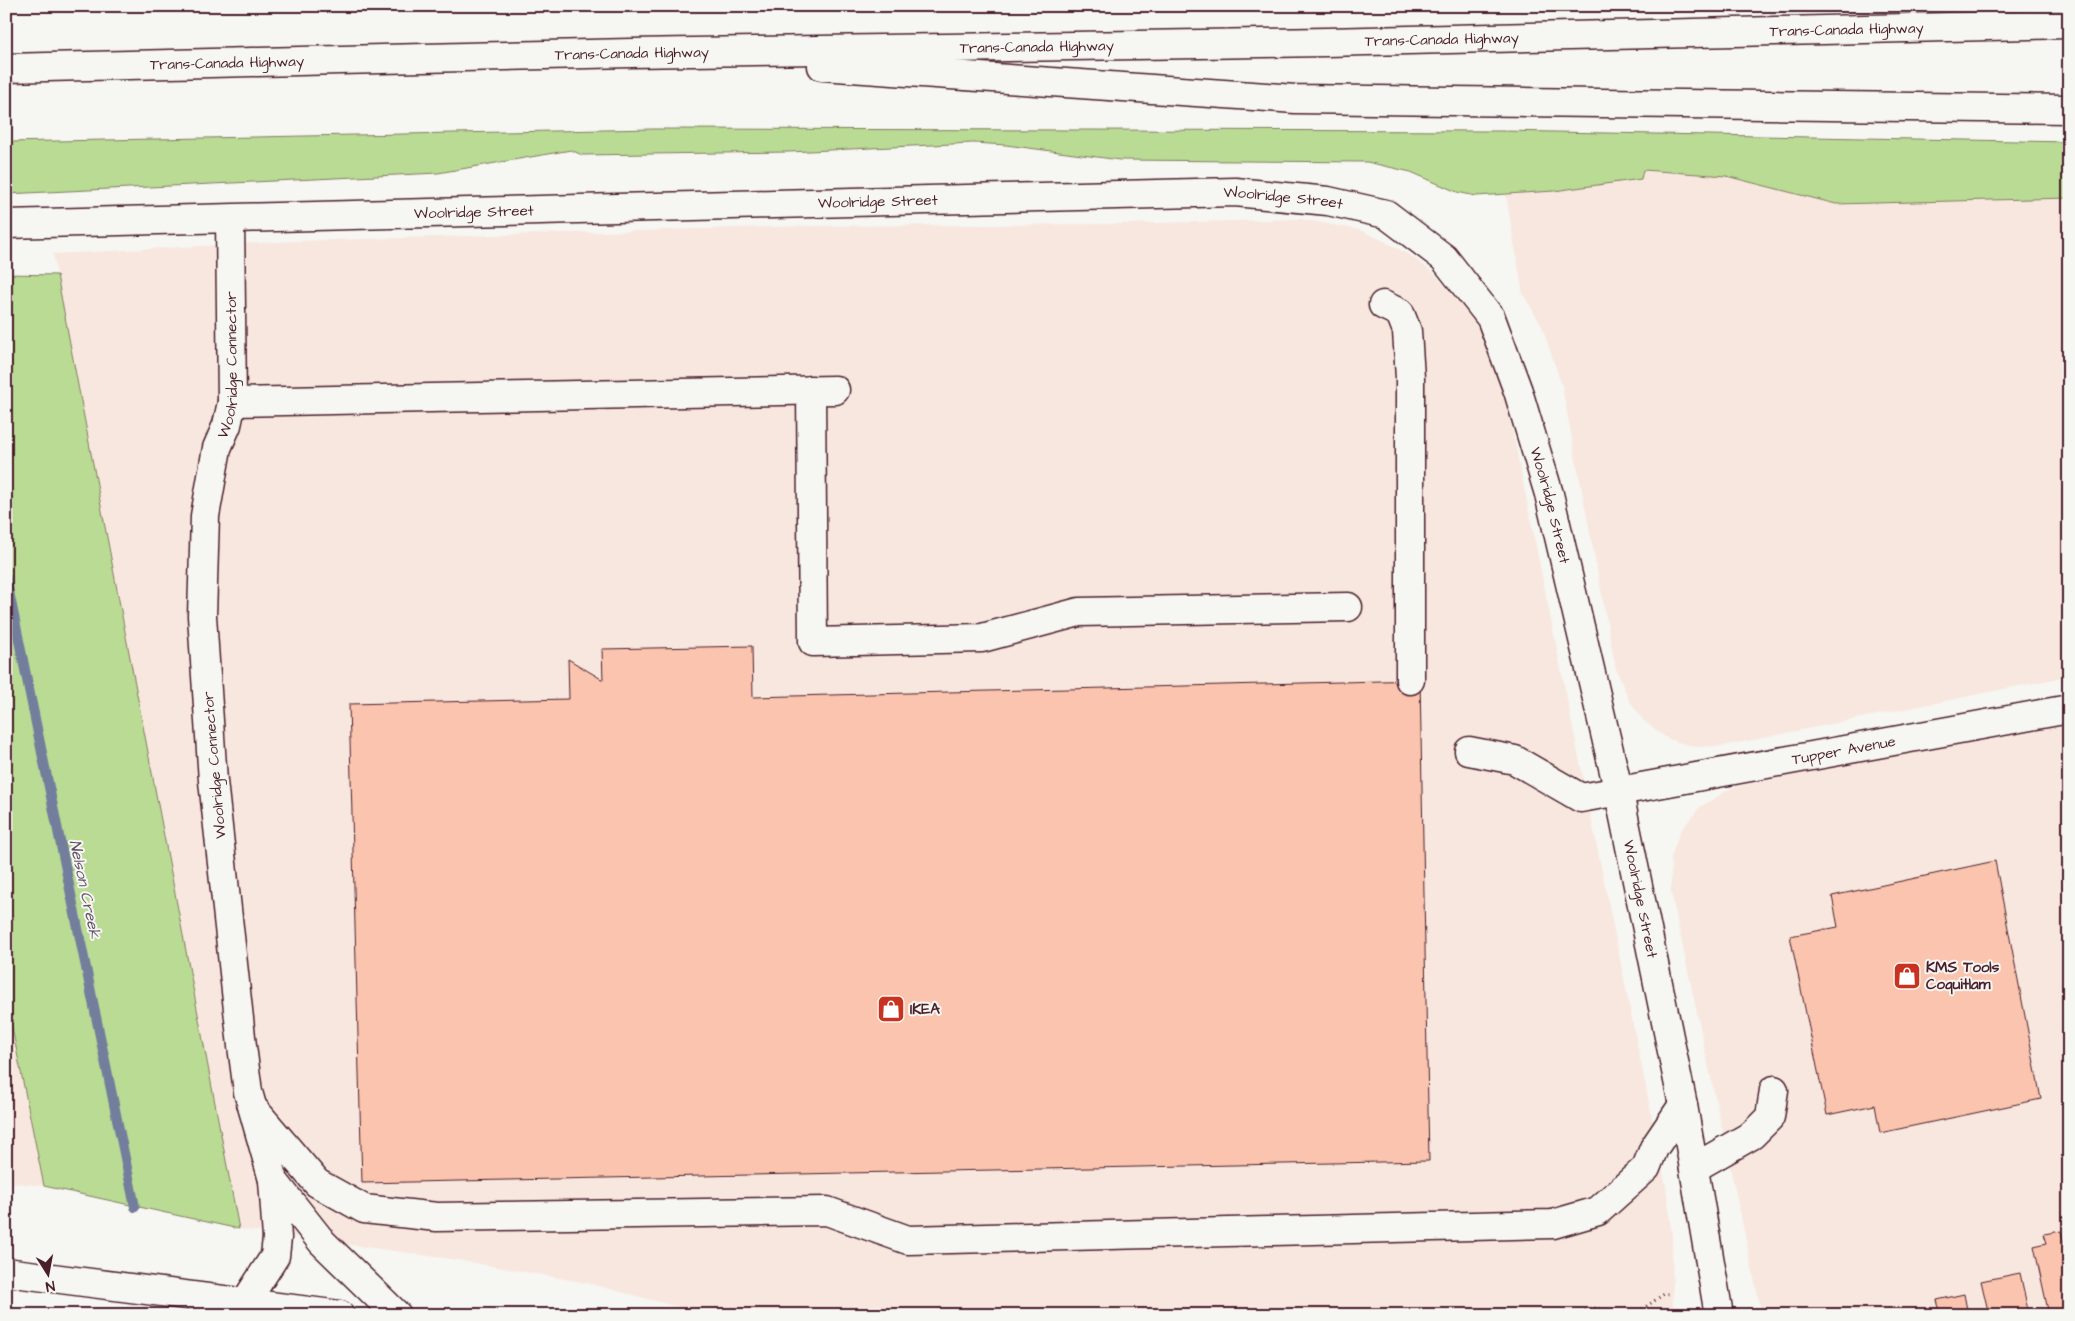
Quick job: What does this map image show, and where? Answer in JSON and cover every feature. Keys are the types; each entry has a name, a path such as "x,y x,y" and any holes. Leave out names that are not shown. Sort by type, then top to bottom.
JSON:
{"main road":[{"name":"Trans-Canada Highway","path":"6,68 631,53 1326,42 2069,24"},
{"path":"631,53 1295,99 2069,110"},
{"name":"Woolridge Street","path":"6,224 1235,192 1328,201 1386,214 1444,258 1491,318 1518,391 1550,494 1619,793 1683,1105 1719,1315"},
{"name":"Woolridge Connector","path":"230,219 232,402 227,425 217,448 203,540 202,616 213,781 242,1046 253,1108 273,1180 276,1238 275,1256 234,1308"},
{"path":"1383,305 1400,313 1407,331 1410,378 1410,680"},
{"path":"232,402 823,390 813,642 982,638 1079,612 1348,607"},
{"name":"Tupper Avenue","path":"1470,751 1515,760 1581,798 1619,793 2069,709"},
{"path":"1694,1168 1752,1136 1770,1116 1774,1090"},
{"path":"253,1108 317,1184 364,1209 437,1216 827,1211 908,1240 1553,1224 1598,1211 1646,1168 1654,1148 1683,1105"},
{"path":"273,1180 322,1242 397,1315"},
{"path":"6,1272 234,1308 340,1315"}],"path":[{"path":"1634,1315 1664,1294 1669,1294"},
{"path":"1576,1315 1593,1308 1610,1311 1616,1315"}],"shaded area":[{"path":"1643,170 1726,176 1836,204 2069,198 2069,676 1723,746 1695,747 1668,739 1643,720 1629,700 1616,669 1562,386 1541,324 1523,294 1506,195 1640,179"},
{"path":"1300,219 1360,230 1411,256 1435,274 1474,321 1489,348 1504,389 1666,1186 1672,1237 1673,1315 709,1315 587,1283 458,1260 239,1229 53,254 297,241 806,226 1125,224"},
{"path":"2069,725 2069,1315 1762,1315 1671,892 1671,857 1680,832 1700,807 1733,787"},
{"path":"6,998 44,1186 6,1182"}],"green space":[{"path":"654,129 1502,131 2069,142 2069,198 1836,204 1726,176 1643,170 1641,179 1554,191 1476,196 1457,192 1411,172 1367,162 1120,160 1006,145 973,143 789,152 582,155 571,150 438,173 6,194 6,142"},
{"path":"6,274 57,275 239,1229 44,1186 6,998"}],"building":[{"name":"IKEA","path":"752,646 753,697 1420,680 1429,1161 362,1183 349,704 569,699 568,659 603,680 602,649"},
{"name":"KMS Tools Coquitlam","path":"1995,861 2041,1099 1880,1133 1875,1105 1827,1115 1790,936 1838,927 1832,896"},
{"path":"2061,1231 2069,1267 2069,1315 2049,1315 2034,1246 2047,1243 2044,1234"},
{"path":"2020,1273 2029,1315 1989,1315 1981,1281"},
{"path":"1964,1294 1968,1315 1919,1315 1919,1312 1939,1308 1937,1300"}],"waterway":[{"name":"Nelson Creek","path":"6,577 135,1207"}],"place":[{"name":"KMS Tools Coquitlam","path":"1907,976"},
{"name":"IKEA","path":"891,1009"}]}
